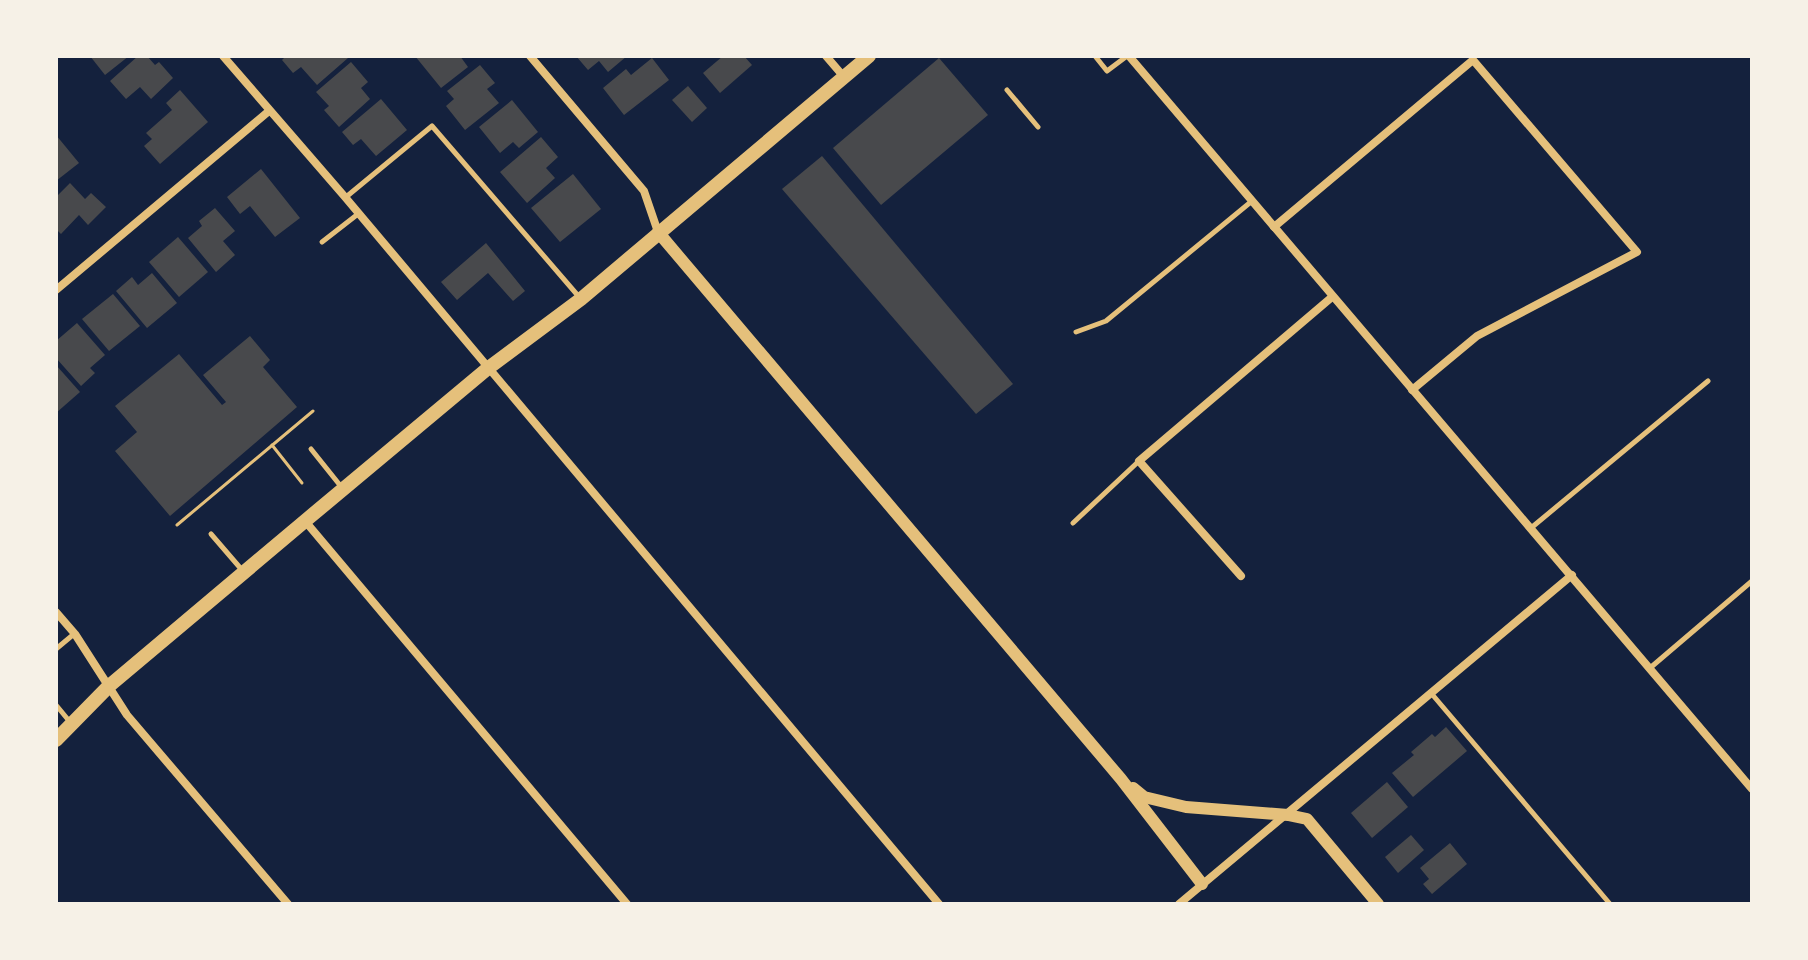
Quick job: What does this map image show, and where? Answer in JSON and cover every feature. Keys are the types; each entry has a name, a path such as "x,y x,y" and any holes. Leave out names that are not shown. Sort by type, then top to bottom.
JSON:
{"main road":[{"path":"56,740 109,686 244,572 487,369 581,299 869,56"}],"street":[{"path":"223,56 939,904"},
{"path":"530,56 644,191 658,232 1121,779 1202,884"},
{"path":"826,56 844,77"},
{"path":"1128,56 1752,789"},
{"path":"1274,227 1473,60 1637,252 1477,336 1412,390"},
{"path":"57,288 269,111"},
{"path":"1241,576 1139,461 1332,297"},
{"path":"305,521 627,904"},
{"path":"1179,904 1572,575"},
{"path":"56,612 75,634 127,715 288,904"},
{"path":"1121,779 1144,797 1186,807 1307,819 1378,904"}],"lane":[{"path":"1095,56 1107,71 1128,56"},
{"path":"1007,90 1038,127"},
{"path":"345,197 432,126 581,299"},
{"path":"1076,332 1106,321 1252,201"},
{"path":"322,242 358,214"},
{"path":"1531,528 1708,381"},
{"path":"311,449 343,489"},
{"path":"1073,523 1139,461"},
{"path":"211,534 244,572"},
{"path":"1650,668 1752,581"},
{"path":"56,649 75,634"},
{"path":"1431,692 1610,904"},
{"path":"56,705 73,726"}],"path":[{"path":"177,525 313,411"},
{"path":"272,445 302,483"}],"building":[{"path":"90,56 129,56 105,75"},
{"path":"138,56 147,56 155,65 159,62 173,78 151,99 140,87 126,99 110,81"},
{"path":"286,56 348,58 317,85 301,67 293,73 282,60"},
{"path":"415,56 460,56 468,67 441,88"},
{"path":"576,56 627,56 608,72 599,61 588,70"},
{"path":"723,56 744,56 752,65 720,93 703,73"},
{"path":"652,58 669,80 624,115 603,88 626,69 631,75"},
{"path":"939,58 988,115 881,205 833,148"},
{"path":"351,62 368,82 361,88 370,99 339,127 324,110 329,106 316,92"},
{"path":"480,65 495,83 487,89 499,103 465,130 446,106 454,99 447,91"},
{"path":"688,86 707,108 692,122 672,100"},
{"path":"180,90 208,122 160,164 144,146 152,139 146,133 172,110 166,103"},
{"path":"381,99 407,130 376,156 361,139 353,145 342,132"},
{"path":"512,100 538,132 519,148 513,142 500,153 479,127"},
{"path":"56,135 79,163 56,181"},
{"path":"541,137 558,157 546,168 555,178 527,203 500,172"},
{"path":"822,156 1013,384 976,414 782,189"},
{"path":"261,169 300,218 275,237 250,206 240,214 227,197"},
{"path":"573,174 601,209 560,242 531,208"},
{"path":"70,183 85,199 91,193 106,207 88,225 79,215 61,234 56,229 56,197"},
{"path":"215,208 235,231 223,241 235,255 216,272 188,238 202,226 199,221"},
{"path":"178,237 208,272 179,297 149,262"},
{"path":"486,243 525,291 513,301 488,273 457,300 441,282"},
{"path":"152,273 177,303 147,328 116,291 132,277 138,285"},
{"path":"113,294 140,326 109,351 82,319"},
{"path":"77,323 105,355 90,368 95,373 81,386 56,358 56,341"},
{"path":"250,336 270,360 263,367 297,407 170,516 115,451 137,432 115,406 179,354 222,405 226,402 203,375"},
{"path":"56,365 80,392 56,413"},
{"path":"1446,727 1467,751 1413,797 1392,773 1414,755 1411,752 1432,734 1435,737"},
{"path":"1387,782 1408,807 1372,838 1351,813"},
{"path":"1411,835 1424,850 1398,873 1385,857"},
{"path":"1450,843 1467,864 1432,894 1423,884 1429,879 1420,868"}]}
